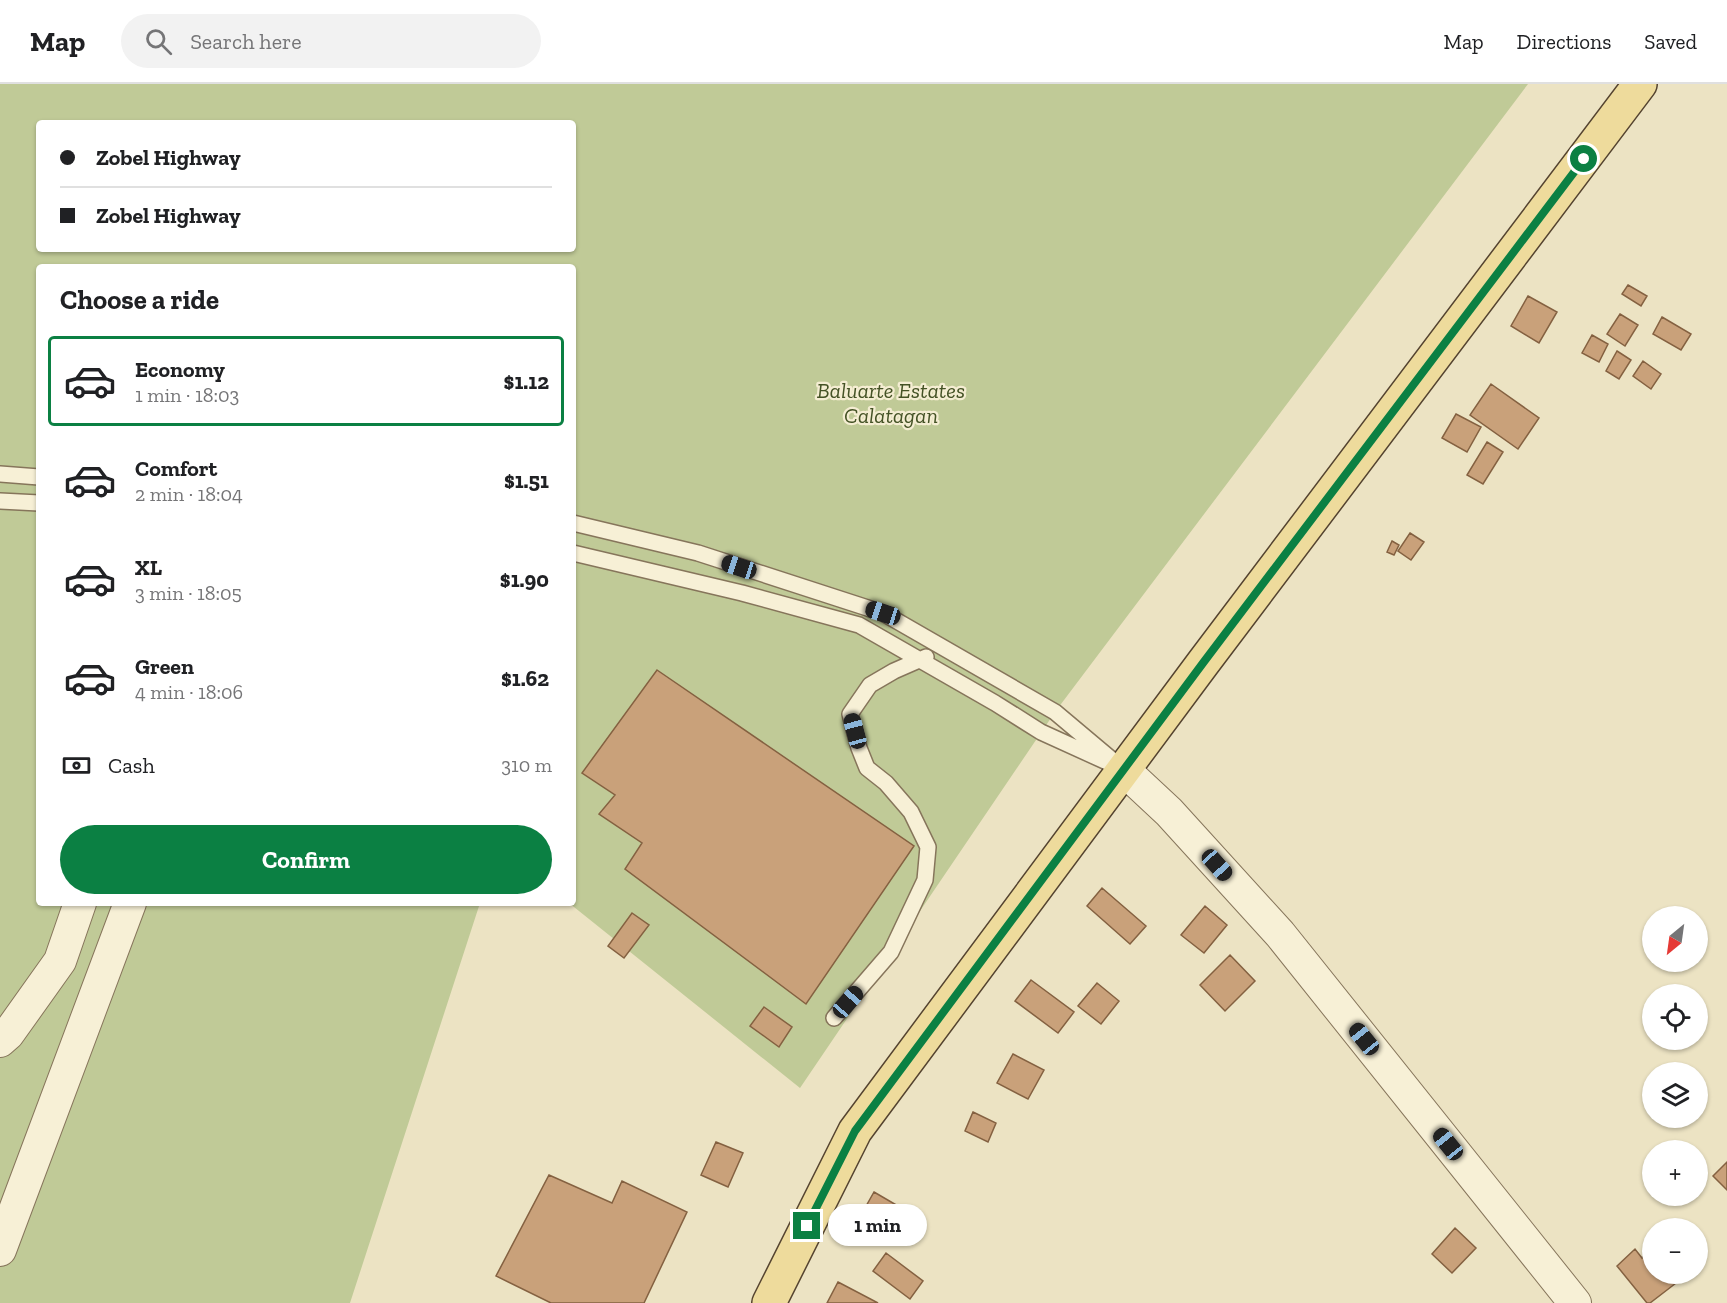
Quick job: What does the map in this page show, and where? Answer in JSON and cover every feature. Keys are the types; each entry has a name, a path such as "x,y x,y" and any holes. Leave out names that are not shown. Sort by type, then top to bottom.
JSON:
{"main road":[{"path":"769,1303 855,1131 1224,634 1640,84"}],"street":[{"path":"1124,770 1169,812 1280,934 1575,1303"},
{"path":"0,1041 8,1034 60,961 79,906"},
{"path":"0,1250 129,906"},
{"path":"52,972 99,983"}],"lane":[{"path":"0,474 36,477"},
{"path":"0,501 36,503"},
{"path":"576,524 698,553 883,613 1055,712 1124,770"},
{"path":"576,554 742,593 859,625 1041,732 1124,770"},
{"path":"834,1018 891,952 925,880 928,847 911,812 886,783 867,768 850,714 870,685 894,670 947,651"},
{"path":"995,703 1005,684"}],"green space":[{"name":"Baluarte Estates Calatagan","path":"0,84 1528,84 1055,712 800,1088 573,906 576,906 576,264 36,264 36,906 479,906 350,1303 0,1303"}],"building":[{"path":"1628,285 1647,296 1641,306 1622,294"},
{"path":"1528,296 1557,312 1539,343 1511,326"},
{"path":"1620,314 1638,325 1625,346 1607,334"},
{"path":"1662,317 1691,334 1681,350 1653,334"},
{"path":"1592,335 1608,344 1599,362 1582,353"},
{"path":"1617,351 1631,360 1619,379 1606,371"},
{"path":"1643,361 1661,374 1651,389 1633,376"},
{"path":"1491,384 1539,418 1518,449 1470,415"},
{"path":"1456,414 1481,427 1467,452 1442,438"},
{"path":"1487,442 1503,452 1483,484 1467,475"},
{"path":"1410,533 1424,542 1411,560 1398,551"},
{"path":"1392,541 1399,545 1394,555 1387,552"},
{"path":"657,670 914,846 806,1004 625,869 642,843 599,814 615,795 582,773"},
{"path":"1102,888 1146,926 1130,944 1087,906"},
{"path":"1205,906 1227,925 1204,953 1181,935"},
{"path":"632,913 649,925 624,958 608,946"},
{"path":"1230,955 1255,981 1225,1011 1200,985"},
{"path":"1031,980 1074,1012 1058,1033 1015,1001"},
{"path":"1097,983 1119,1001 1101,1024 1078,1006"},
{"path":"764,1007 792,1027 779,1047 750,1026"},
{"path":"1013,1054 1044,1070 1028,1099 997,1083"},
{"path":"973,1112 996,1123 988,1142 965,1131"},
{"path":"716,1142 743,1153 728,1187 701,1175"},
{"path":"1727,1162 1727,1190 1713,1176"},
{"path":"549,1175 612,1203 622,1181 687,1212 644,1303 551,1303 496,1276"},
{"path":"874,1192 905,1210 887,1242 856,1224"},
{"path":"1455,1228 1476,1248 1452,1273 1432,1254"},
{"path":"1635,1249 1642,1258 1642,1284 1675,1284 1650,1303 1647,1303 1617,1266"},
{"path":"886,1253 923,1281 910,1299 873,1271"},
{"path":"838,1282 878,1303 827,1303"}],"route":[{"path":"807,1226 855,1131 1203,663 1584,159"}]}
